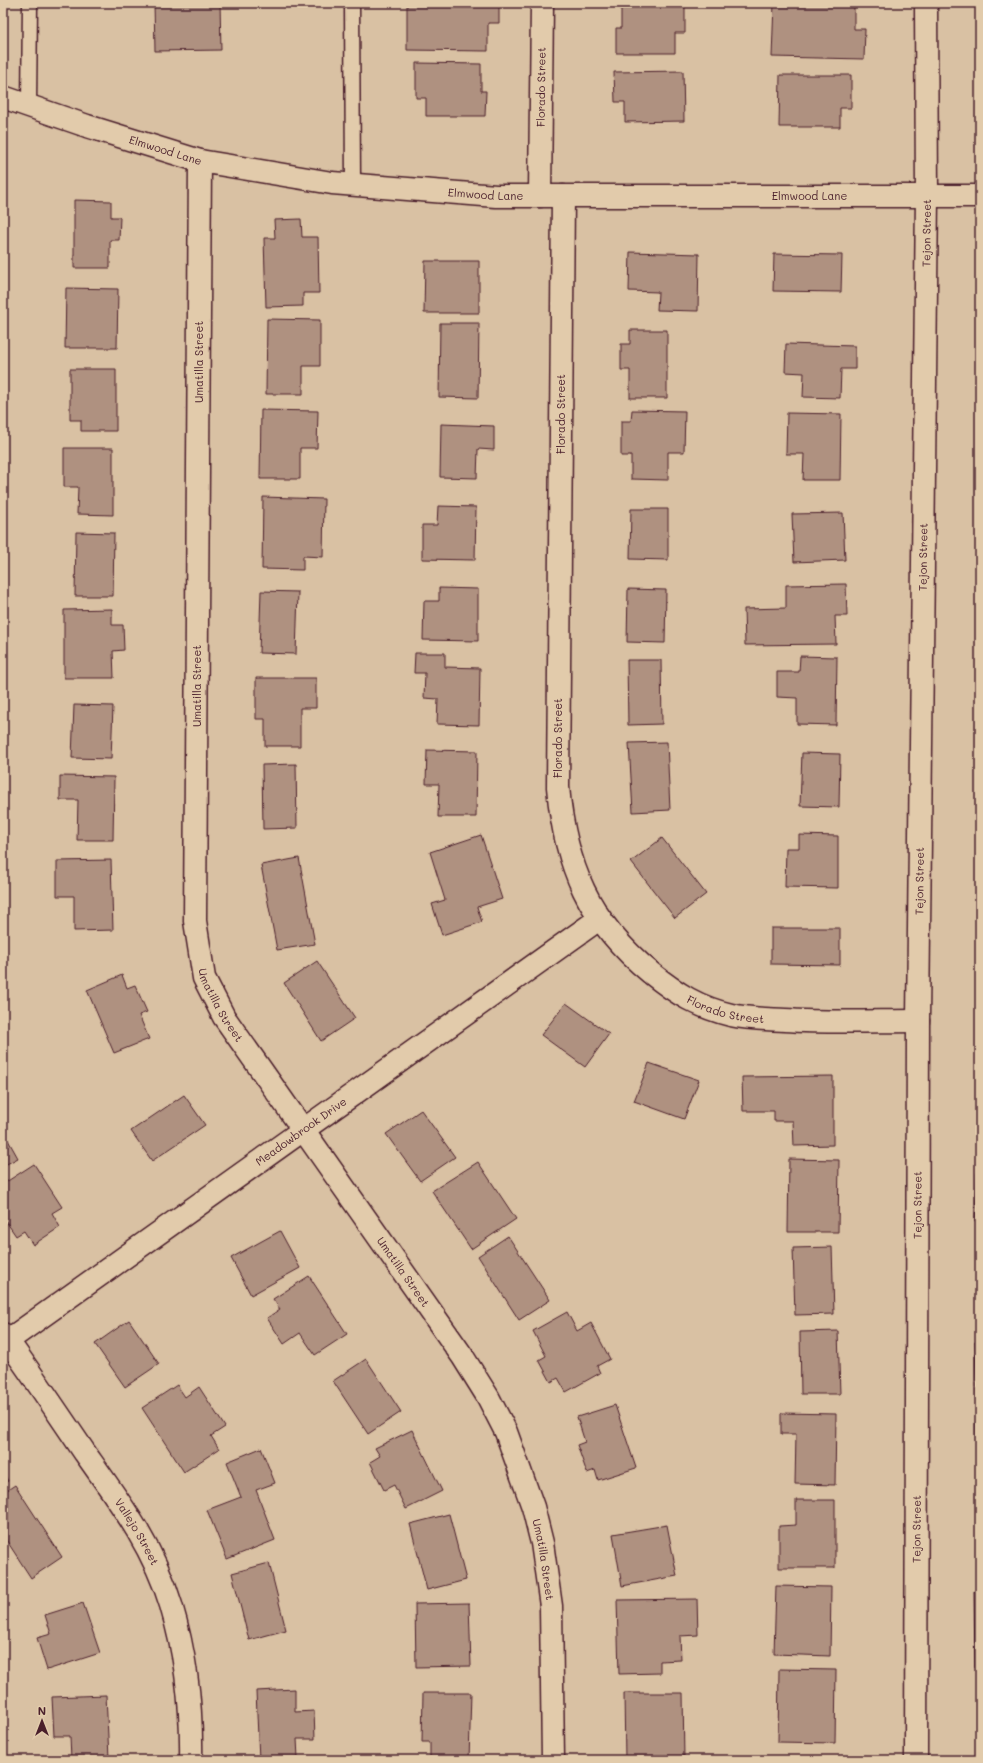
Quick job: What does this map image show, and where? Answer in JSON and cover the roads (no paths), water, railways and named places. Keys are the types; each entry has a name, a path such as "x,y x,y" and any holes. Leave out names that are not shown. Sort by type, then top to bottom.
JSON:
{"street":[{"name":"Florado Street","path":"540,196 542,3"},
{"name":"Tejon Street","path":"916,1760 918,1021 927,196 926,3"},
{"name":"Elmwood Lane","path":"3,98 200,161 353,185 496,196 980,196"},
{"name":"Umatilla Street","path":"200,161 196,928 204,978 224,1017 303,1132 463,1357 488,1397 506,1432 533,1507 542,1542 551,1606 553,1760"},
{"name":"Florado Street","path":"563,196 558,787 560,812 569,853 582,888 599,919 632,957 675,992 706,1007 752,1018 814,1022 918,1021"},
{"name":"Meadowbrook Drive","path":"5,1339 303,1132 599,919"},
{"name":"Vallejo Street","path":"5,1339 132,1521 154,1561 171,1604 183,1650 189,1699 191,1760"}],"lane":[{"path":"29,106 30,3"},
{"path":"352,3 353,185"}]}
